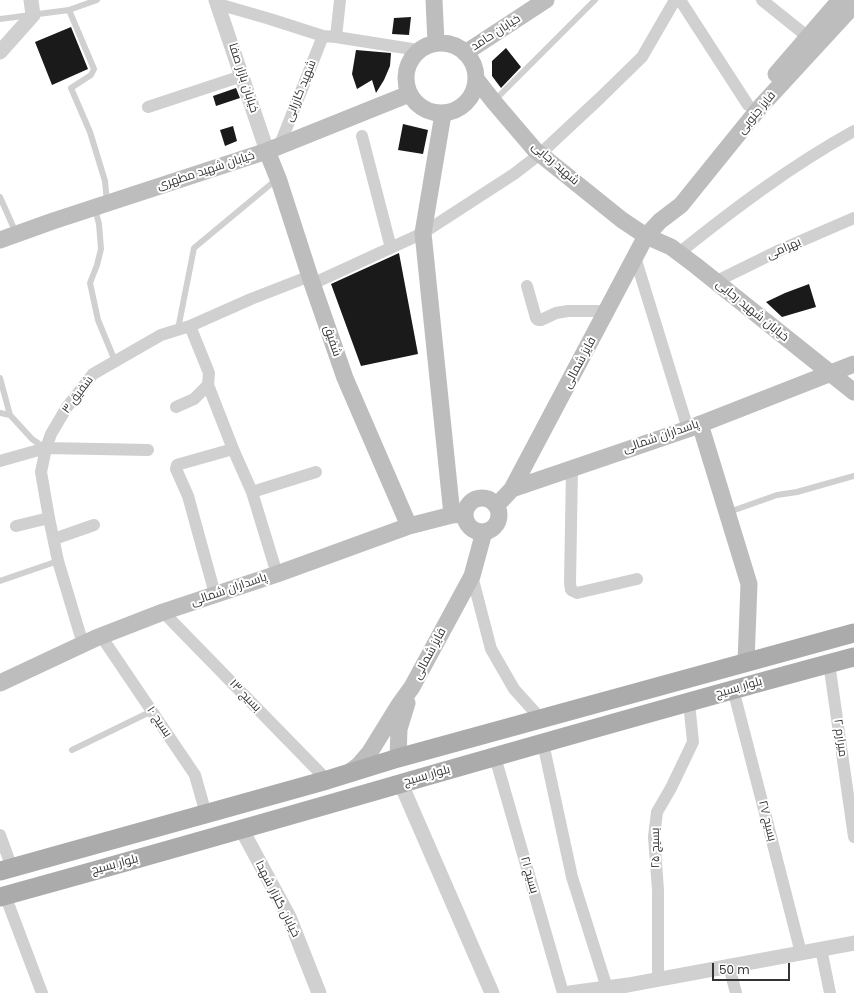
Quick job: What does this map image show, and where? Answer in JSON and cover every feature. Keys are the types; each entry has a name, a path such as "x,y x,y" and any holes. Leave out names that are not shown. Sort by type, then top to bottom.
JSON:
{"main road":[{"path":"434,0 436,42"},
{"name":"خیابان حامد","path":"465,53 546,0"},
{"name":"فایز جنوبی","path":"660,221 677,194 748,105 840,0"},
{"name":"فایز جنوبی","path":"646,236 660,221 681,205 762,106 854,5"},
{"path":"436,42 452,44 462,49 470,57 475,68 476,79 474,90 469,100 460,108 443,114 427,111 417,104 409,94 406,83 406,71 410,59 418,50 436,42"},
{"name":"شهید رجایی","path":"476,79 494,102 540,154 622,220 646,236"},
{"name":"خیابان شهید مطهری","path":"0,240 101,205 273,149 409,94"},
{"path":"443,114 423,233 458,515 470,528 476,532 484,532 491,530 496,526 500,511 497,505 484,497 471,501 458,515"},
{"name":"شفیق","path":"273,149 278,178 345,378 409,526"},
{"name":"خیابان شهید رجایی","path":"646,236 671,247 854,392"},
{"name":"فایز شمالی","path":"512,489 646,236"},
{"name":"پاسداران شمالی","path":"497,505 512,489 694,426 829,372 854,364"},
{"path":"694,426 727,512 749,584 746,662"},
{"name":"پاسداران شمالی","path":"0,683 101,636 163,612 277,574 409,526 458,515"},
{"name":"فایز شمالی","path":"347,775 370,752 412,687 472,576 484,532"},
{"name":"بلوار بسیج","path":"6,869 347,775 398,758 854,633"},
{"name":"بلوار بسیج","path":"3,896 242,830 733,689 854,657"},
{"name":"فایز شمالی","path":"398,758 399,729 412,687"},
{"path":"584,707 590,730"},
{"path":"398,758 401,784"}],"street":[{"path":"0,52 33,15 31,0"},
{"path":"336,37 340,0"},
{"name":"شفیق ۳","path":"83,644 58,561 49,518 42,472 46,448 52,434 68,407 93,374 161,335 190,326 251,299 311,280 391,248 423,233 514,174 540,154 642,57 675,0"},
{"path":"680,0 748,105"},
{"path":"762,0 808,37"},
{"path":"217,2 323,36 418,50"},
{"name":"خیابان بازار صفا","path":"217,2 242,76 273,149"},
{"name":"شهید کازرانی","path":"273,149 323,36"},
{"path":"148,107 242,76"},
{"path":"679,254 757,192 818,151 854,131"},
{"path":"362,136 391,248"},
{"name":"بهرامی","path":"715,282 780,250 854,218"},
{"path":"635,257 694,426"},
{"path":"527,286 536,318 538,320 556,313 568,311 607,311"},
{"path":"190,326 208,373 208,385 233,449 252,492 277,574"},
{"path":"176,407 194,399 208,385"},
{"path":"0,462 46,448 148,450"},
{"path":"215,594 188,496 176,469 180,464 233,449"},
{"path":"572,468 571,590 577,593 638,579"},
{"path":"252,492 316,472"},
{"path":"16,526 49,518"},
{"path":"54,539 94,526"},
{"path":"472,576 491,649 514,689 541,719"},
{"name":"بسیج ۱۳","path":"163,612 327,780"},
{"name":"بسیج ۱۰","path":"101,636 195,775 206,814"},
{"name":"میرارم ۲","path":"829,663 854,837"},
{"name":"بسیج ۲۷","path":"733,689 801,953"},
{"name":"بسیج ۲۵","path":"658,980 658,890 654,837 657,812 671,788 693,742 689,702"},
{"path":"543,743 572,877 607,988"},
{"name":"بسیج ۲۱","path":"495,757 563,993"},
{"path":"401,784 492,993"},
{"name":"خیابان گلزار شهدا","path":"242,830 289,917 319,993"},
{"path":"0,835 6,869"},
{"path":"3,896 42,993"},
{"path":"570,993 607,988 628,989 658,980 854,943"},
{"path":"821,949 830,993"},
{"path":"729,966 736,993"}],"lane":[{"path":"0,19 68,10 97,0"},
{"path":"494,102 595,0"},
{"path":"68,10 94,69 91,75 71,88 90,132 105,181 99,224 100,249 97,265 90,283 98,320 115,361"},
{"path":"178,329 194,248 278,178"},
{"path":"0,197 17,234"},
{"path":"0,378 10,415 32,439 46,448"},
{"path":"0,413 10,415"},
{"path":"727,512 777,495 797,492 854,476"},
{"path":"0,581 58,561"},
{"path":"72,750 152,711"}],"building":[{"path":"411,17 409,35 392,34 394,18"},
{"path":"71,27 88,69 52,85 35,42"},
{"path":"506,48 521,67 501,88 492,76 492,61"},
{"path":"356,50 391,53 390,66 376,93 372,80 357,89 352,74"},
{"path":"236,88 240,98 216,106 213,96"},
{"path":"403,124 428,130 423,154 398,150"},
{"path":"233,126 237,141 225,146 220,130"},
{"path":"399,253 418,354 361,366 331,284"},
{"path":"809,284 816,307 782,317 766,302 785,293"}]}
